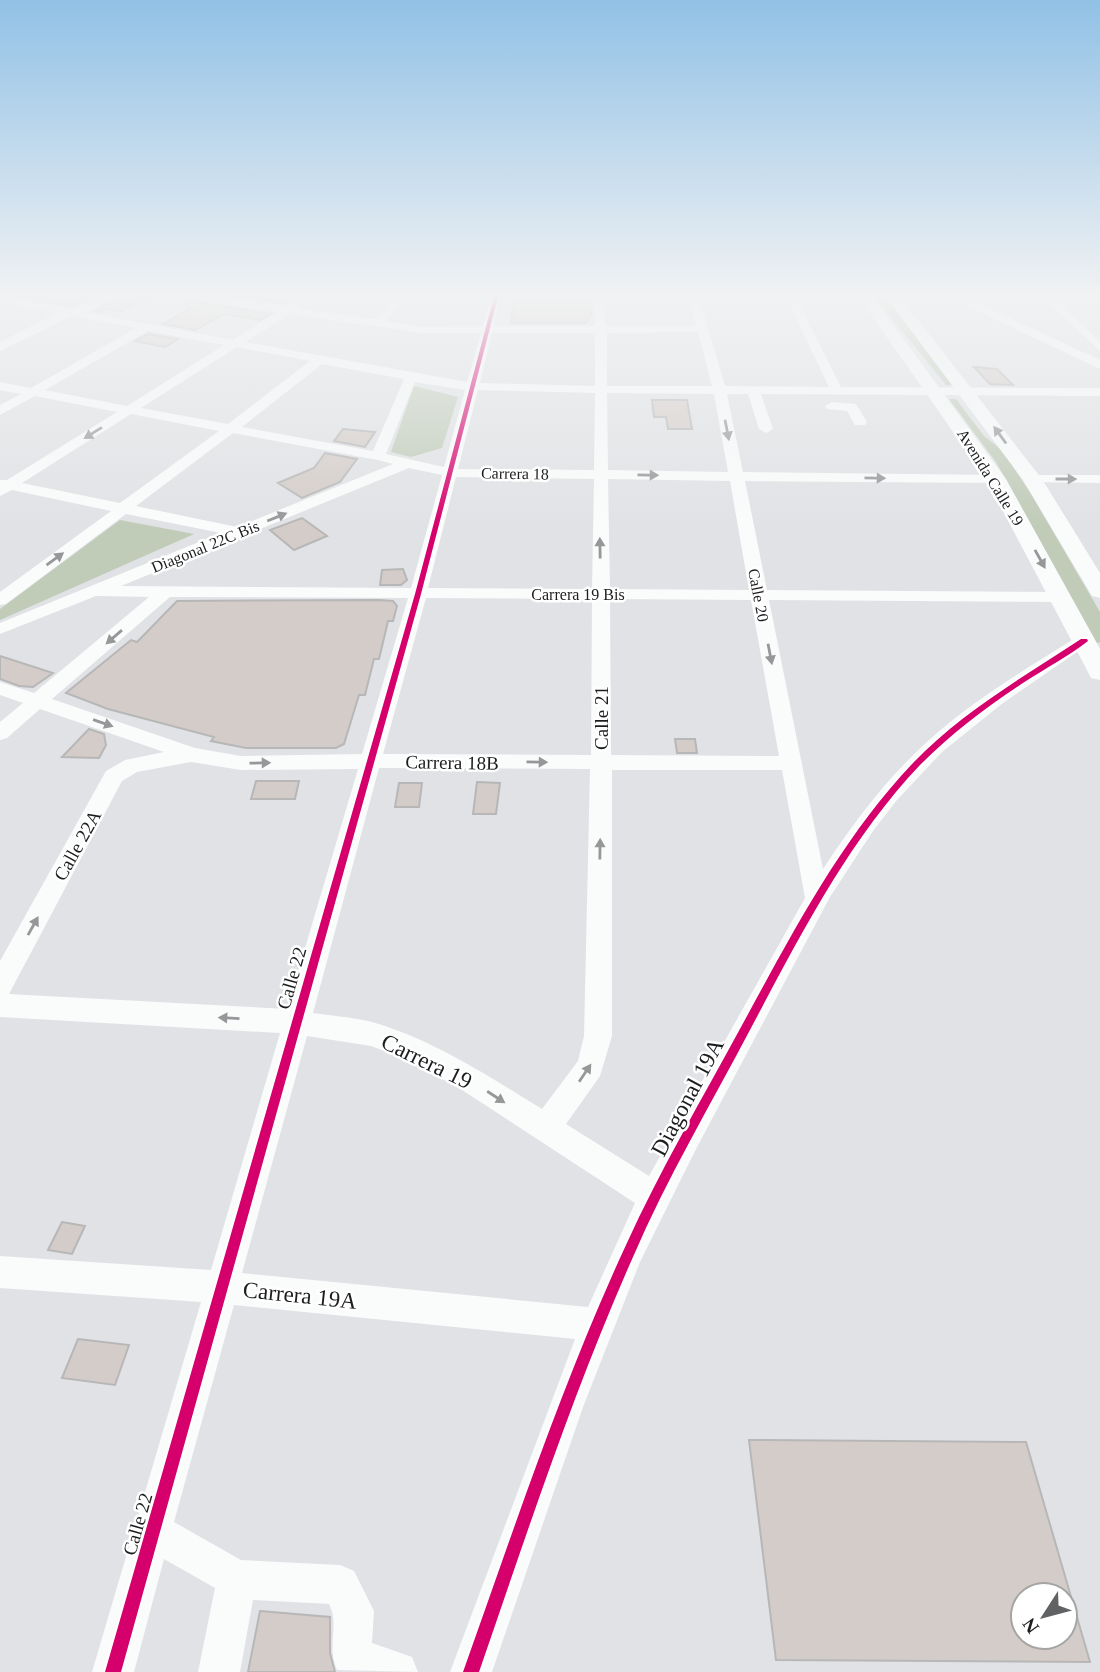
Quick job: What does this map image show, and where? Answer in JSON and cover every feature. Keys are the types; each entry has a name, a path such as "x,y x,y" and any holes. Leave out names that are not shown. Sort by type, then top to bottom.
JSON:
{"main road":[{"name":"Avenida Calle 19","path":"920,371 996,479 1100,672"},
{"name":"Avenida Calle 19","path":"951,371 1031,479 1100,591"}],"street":[{"path":"0,411 70,371"},
{"path":"3,487 191,371"},
{"path":"0,600 305,371"},
{"path":"379,371 474,387 1100,392"},
{"path":"392,371 474,387"},
{"name":"Calle 22","path":"113,1672 418,594 446,456 478,371"},
{"name":"Calle 21","path":"545,1129 590,1067 596,1054 598,1036 601,763 600,371"},
{"name":"Calle 20","path":"714,371 817,899"},
{"path":"822,371 839,421"},
{"path":"378,456 411,377"},
{"name":"Carrera 18","path":"0,386 409,462 446,456 599,474 996,479"},
{"path":"753,391 766,429"},
{"path":"832,406 851,407 860,422"},
{"path":"409,462 446,456"},
{"name":"Diagonal 22C Bis","path":"0,629 409,462"},
{"path":"1031,479 1100,479"},
{"path":"3,487 239,532"},
{"name":"Carrera 19 Bis","path":"95,591 1061,597"},
{"path":"0,733 158,592"},
{"name":"Diagonal 19A","path":"471,1672 566,1405 629,1251 817,899 873,816 916,764 962,724 1084,641"},
{"name":"Carrera 18B","path":"0,688 193,755 241,763 371,761 791,764"},
{"name":"Calle 22A","path":"0,986 114,776 123,769 145,761 193,755"},
{"name":"Carrera 19","path":"0,1005 297,1022 370,1034 412,1049 469,1079 655,1198"},
{"name":"Carrera 19A","path":"0,1272 222,1287 598,1325"},
{"path":"153,1531 237,1579 340,1585 354,1611 351,1657 397,1672"},
{"path":"219,1672 237,1579"}],"green space":[{"path":"935,371 943,371 954,385 946,385"},
{"path":"414,386 458,397 442,448 411,457 391,452"},
{"path":"949,399 956,399 984,436 1002,450 1031,494 1100,612 1100,642 1097,643 996,462"},
{"path":"120,520 194,534 0,620 0,609"}],"building":[{"path":"978,371 999,371 1013,385 990,384"},
{"path":"652,400 687,400 692,429 668,429 666,417 654,417"},
{"path":"343,429 375,432 365,447 334,441"},
{"path":"325,453 357,459 340,482 302,498 278,483 314,468"},
{"path":"302,518 327,536 294,550 270,530"},
{"path":"403,569 407,580 401,585 380,585 382,570"},
{"path":"177,601 393,601 397,606 393,621 388,621 379,659 374,659 365,695 359,695 344,744 336,748 246,748 211,741 214,737 108,709 66,693 131,640 137,642"},
{"path":"0,656 53,673 33,687 19,686 0,679"},
{"path":"89,729 104,734 106,745 99,758 62,757"},
{"path":"675,739 695,739 697,753 677,753"},
{"path":"256,781 299,781 295,799 251,799"},
{"path":"477,782 500,783 496,814 473,814"},
{"path":"399,783 422,783 419,807 395,807"},
{"path":"62,1222 85,1226 72,1254 48,1250"},
{"path":"78,1339 129,1345 115,1385 62,1378"},
{"path":"749,1440 1026,1442 1066,1581 1009,1581 1009,1651 1079,1651 1079,1624 1090,1662 776,1660"},
{"path":"260,1611 330,1617 330,1653 335,1672 248,1672"}],"cycle path":[{"path":"113,1672 418,594 477,371"},
{"path":"471,1672 565,1407 629,1251 685,1139 822,890 890,794 934,747 996,698 1084,641"}]}
